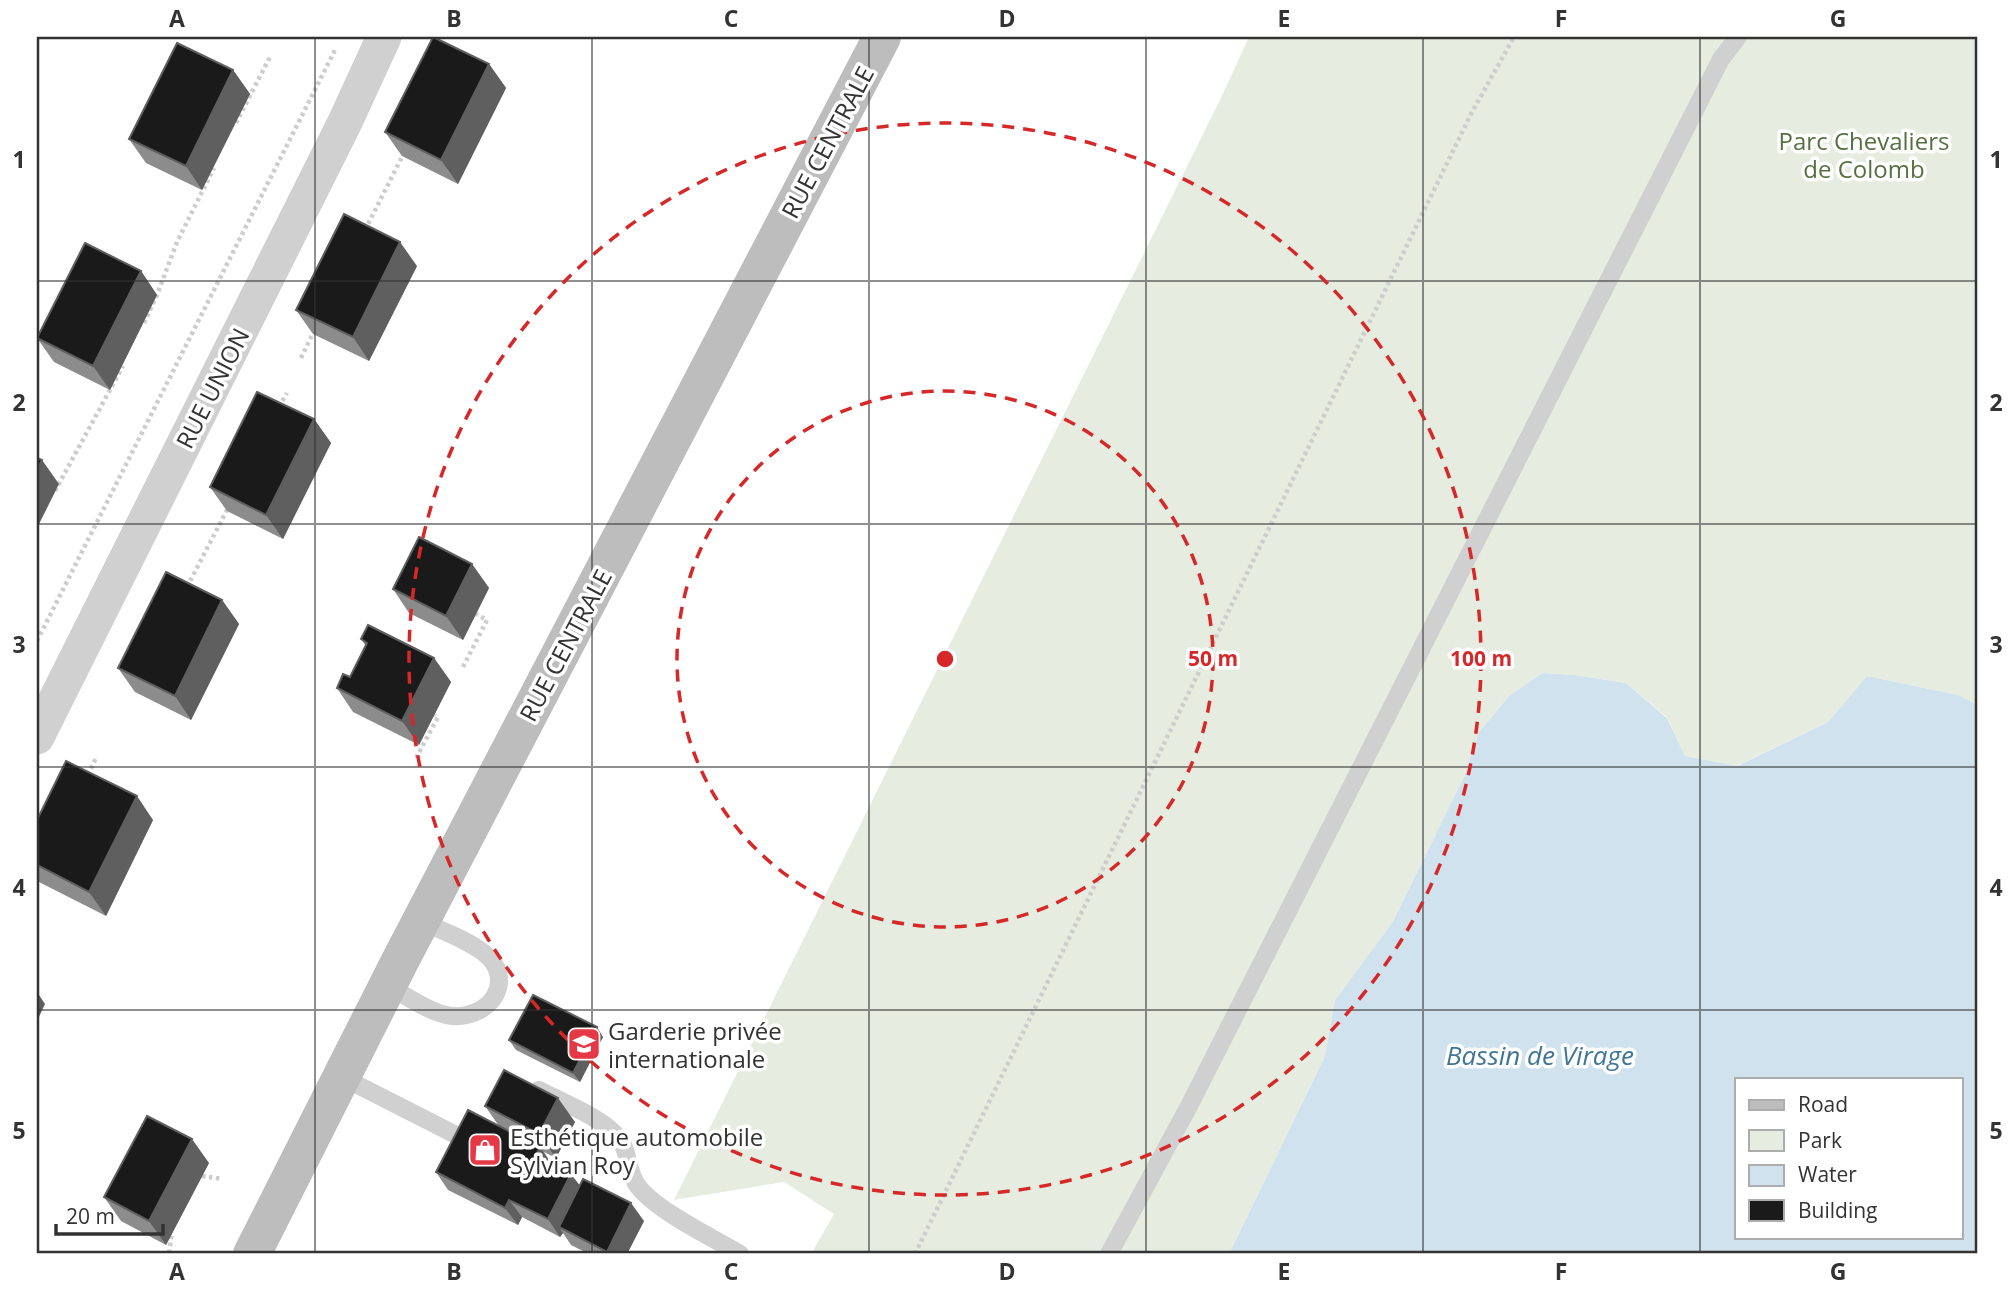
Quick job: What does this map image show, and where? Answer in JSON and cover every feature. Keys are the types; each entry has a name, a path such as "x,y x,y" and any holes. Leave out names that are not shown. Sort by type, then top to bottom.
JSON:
{"street":[{"name":"RUE UNION","path":"37,737 327,158 384,37"},
{"name":"RUE CENTRALE","path":"252,1254 421,921 882,37"}],"lane":[{"path":"1109,1254 1189,1106 1721,58 1738,37"},
{"path":"388,986 443,1014 454,1016 471,1014 491,1004 499,977 496,966 485,954 421,921"},
{"path":"342,1077 456,1135"},
{"path":"527,1084 613,1130 624,1145 637,1185 668,1212 740,1254"},
{"path":"628,1202 637,1185"}],"path":[{"name":"RUE UNION","path":"37,641 342,37"},
{"path":"915,1254 1472,112 1514,37"},
{"path":"236,123 270,57"},
{"path":"360,238 408,145"},
{"path":"144,323 158,295 177,243 214,168"},
{"path":"300,358 317,325"},
{"path":"52,496 122,366"},
{"path":"274,416 287,393"},
{"path":"183,596 232,500"},
{"path":"463,667 487,620 476,614"},
{"path":"416,758 438,716 435,715"},
{"path":"83,785 96,758"},
{"path":"202,1176 222,1179"},
{"path":"169,1252 173,1232"}],"green space":[{"name":"Parc Chevaliers de Colomb","path":"1249,37 1978,37 1978,705 1958,695 1867,676 1828,722 1736,766 1685,756 1667,717 1626,683 1542,673 1509,696 1479,732 1464,777 1392,923 1335,1000 1325,1056 1229,1254 811,1254 834,1214 784,1182 674,1200 1220,100"}],"water":[{"name":"Bassin de Virage","path":"1542,673 1626,683 1667,718 1685,756 1737,766 1828,722 1867,676 1958,695 1978,705 1978,1254 1229,1254 1325,1056 1335,1000 1392,923 1464,777 1479,732 1509,696"}],"building":[{"path":"433,37 489,64 441,160 385,132"},
{"path":"177,43 233,70 186,166 129,139"},
{"path":"344,214 400,242 353,337 296,310"},
{"path":"85,243 141,271 93,366 37,338"},
{"path":"257,392 314,419 266,515 210,487"},
{"path":"419,537 472,564 446,616 393,589"},
{"path":"166,572 222,600 175,696 118,668"},
{"path":"368,625 434,658 402,721 337,688 343,674 350,677 367,643 361,639"},
{"path":"66,761 137,796 89,892 37,865 37,820"},
{"path":"533,995 597,1027 573,1073 509,1040"},
{"path":"504,1070 558,1098 539,1134 485,1106"},
{"path":"468,1110 540,1147 536,1155 571,1174 548,1219 509,1200 505,1208 436,1172"},
{"path":"147,1116 192,1139 149,1221 104,1197"},
{"path":"583,1179 631,1203 607,1252 559,1227"}],"place":[{"name":"Garderie privée internationale","path":"584,1044"},
{"name":"Esthétique automobile Sylvian Roy","path":"485,1150"}]}
